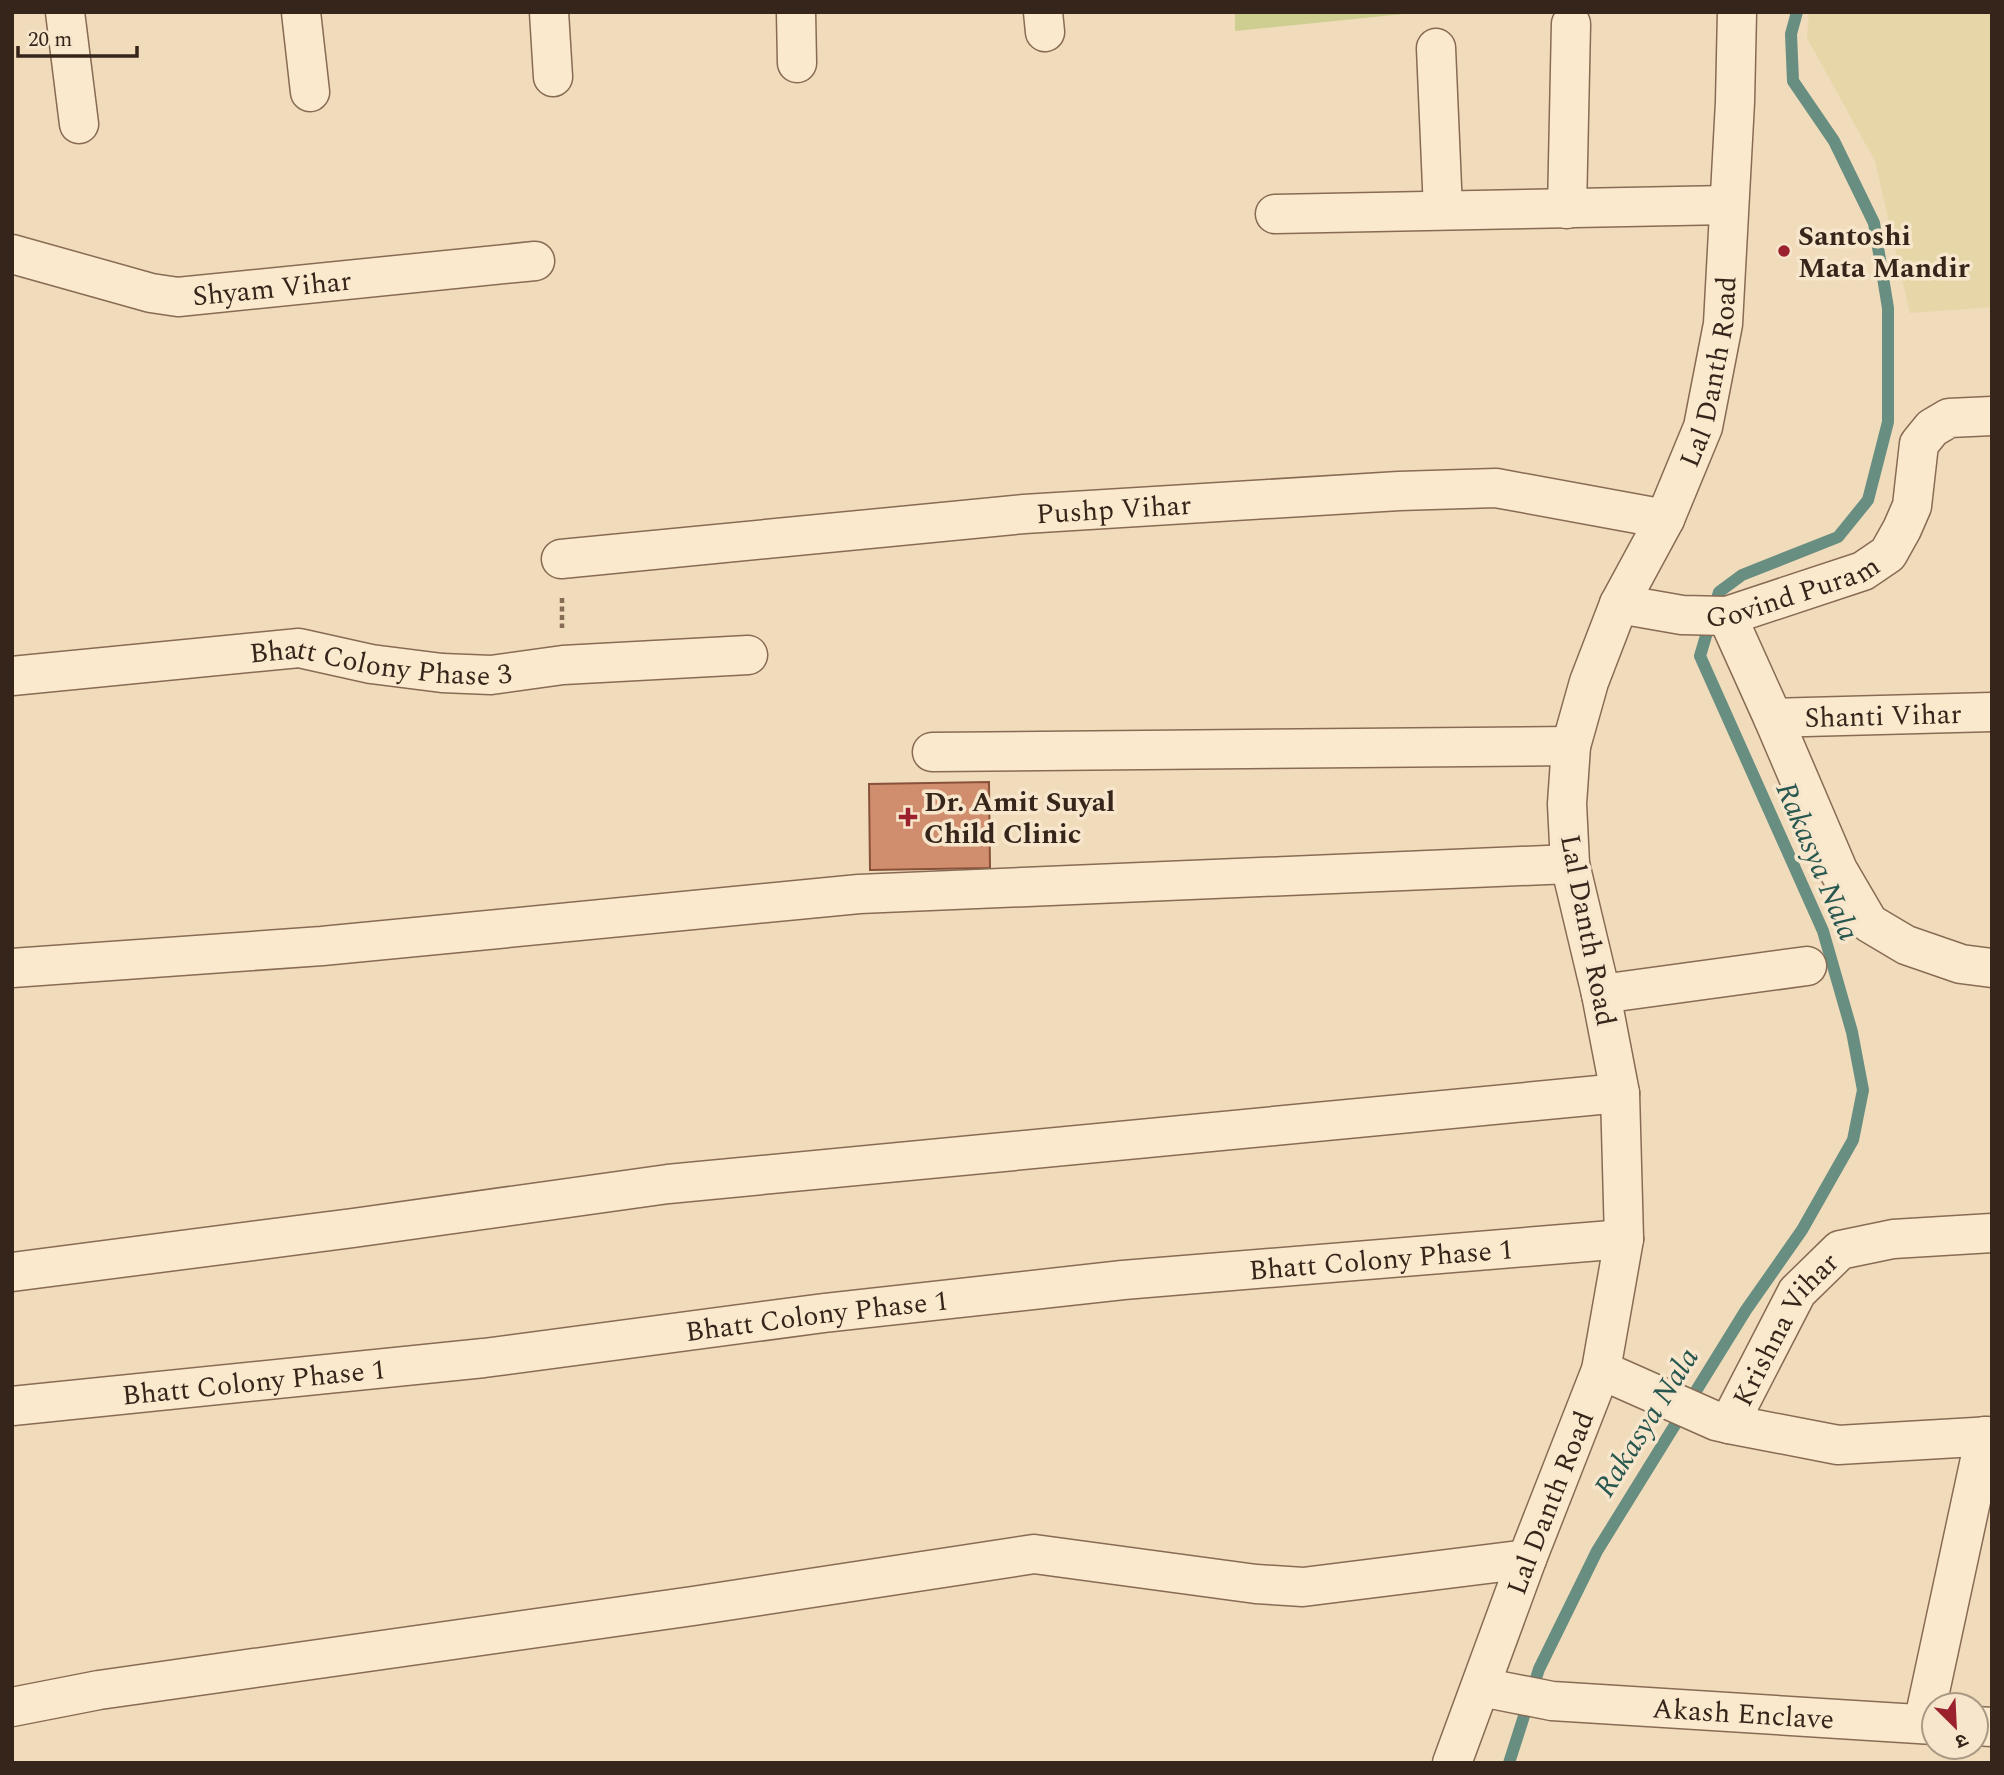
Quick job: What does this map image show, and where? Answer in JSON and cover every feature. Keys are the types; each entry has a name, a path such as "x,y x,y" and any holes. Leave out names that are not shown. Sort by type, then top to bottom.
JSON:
{"street":[{"path":"65,12 79,124"},
{"path":"302,12 310,92"},
{"path":"549,12 553,77"},
{"path":"796,12 797,63"},
{"name":"Lal Danth Road","path":"1452,1763 1498,1690 1527,1559 1601,1370 1624,1240 1620,1093 1601,994 1570,864 1567,804 1571,746 1589,682 1619,604 1665,519 1703,427 1723,324 1737,12"},
{"path":"1567,209 1571,24"},
{"path":"1436,48 1443,210"},
{"path":"1275,214 1728,205"},
{"name":"Shyam Vihar","path":"12,254 151,293 178,297 535,261"},
{"name":"Govind Puram","path":"1619,604 1682,615 1727,617 1863,571 1888,555 1912,506 1919,444 1931,428 1949,418 1992,416"},
{"name":"Pushp Vihar","path":"561,559 1024,514 1413,491 1496,488 1665,519"},
{"path":"1727,617 1838,870 1869,923 1906,945 1961,964 1992,968"},
{"name":"Bhatt Colony Phase 3","path":"12,676 299,648 371,664 491,676 563,665 748,654"},
{"name":"Shanti Vihar","path":"1773,718 1992,712"},
{"path":"932,752 1571,746"},
{"path":"12,968 322,946 859,894 1570,864"},
{"path":"1601,994 1807,966"},
{"path":"12,1272 668,1184 1620,1093"},
{"name":"Krishna Vihar","path":"1601,1370 1722,1422 1797,1292 1840,1250 1893,1239 1992,1233"},
{"name":"Bhatt Colony Phase 1","path":"12,1406 484,1358 824,1313 1123,1280 1624,1240"},
{"path":"1722,1422 1838,1445 1989,1436 1935,1691"},
{"path":"12,1707 99,1690 693,1606 1034,1554 1256,1584 1303,1587 1527,1559"},
{"name":"Akash Enclave","path":"1498,1690 1552,1700 1920,1723"}],"path":[{"path":"561,559 563,665"}],"shaded area":[{"path":"1809,12 1992,12 1992,307 1910,313 1875,161 1807,38"}],"green space":[{"path":"1235,12 1423,12 1235,31"}],"building":[{"path":"989,782 990,868 870,870 869,784"}],"waterway":[{"name":"Rakasya Nala","path":"1509,1763 1539,1669 1597,1551 1746,1310 1802,1230 1853,1140 1863,1090 1852,1032 1823,931 1700,656 1719,592 1742,575 1838,537 1868,500 1888,422 1888,308 1874,223 1834,141 1793,81 1791,34 1797,12"}],"place":[{"name":"Santoshi Mata Mandir","path":"1784,251"},
{"name":"Dr. Amit Suyal Child Clinic","path":"908,817"}]}
